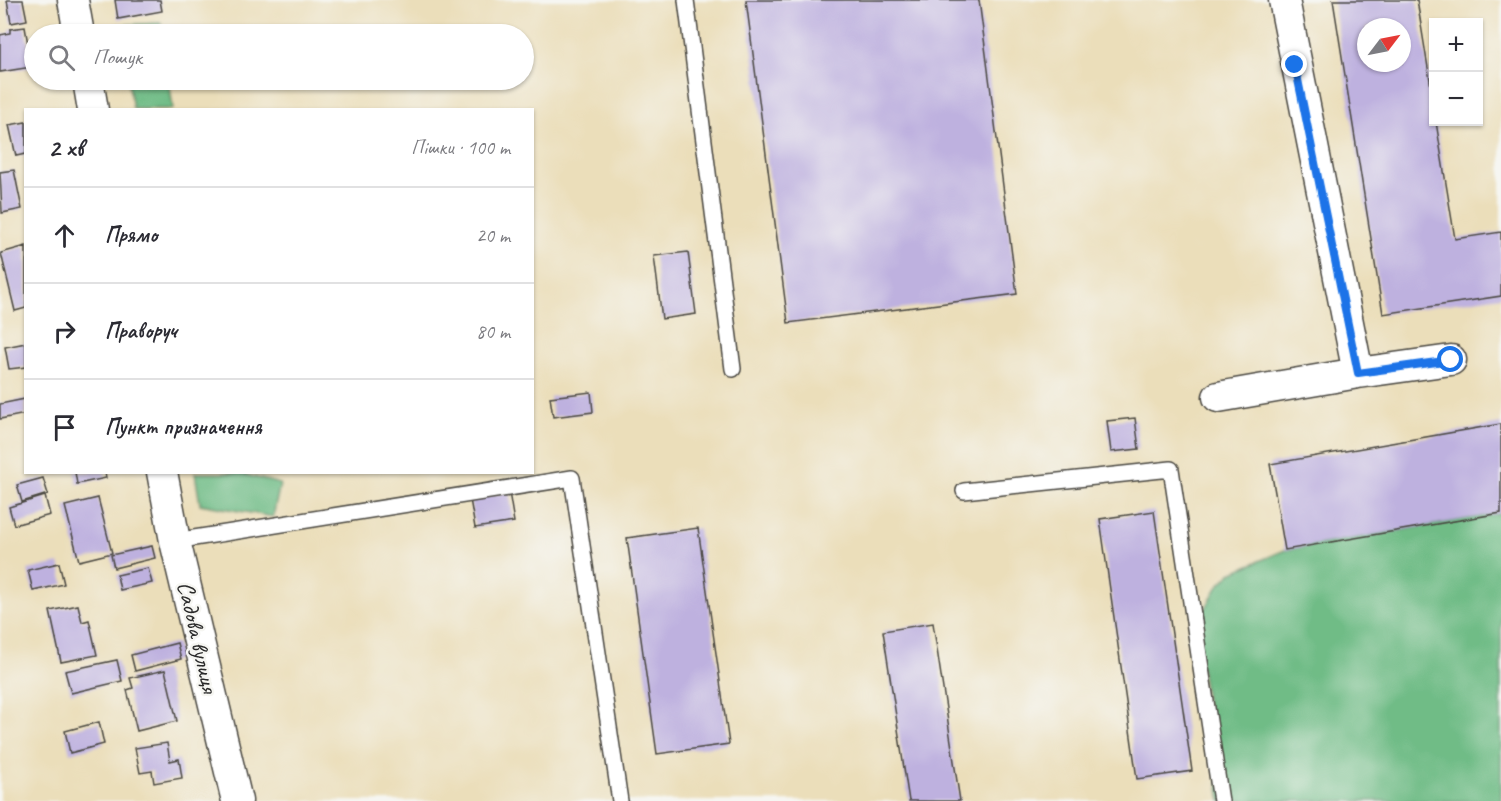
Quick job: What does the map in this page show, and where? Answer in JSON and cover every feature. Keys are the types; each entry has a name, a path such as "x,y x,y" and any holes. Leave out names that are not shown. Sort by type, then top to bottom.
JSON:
{"street":[{"path":"73,0 77,24"},
{"path":"1284,0 1358,373"},
{"path":"90,90 93,108"},
{"path":"1218,397 1451,360"},
{"name":"Садова вулиця","path":"162,474 175,541 237,801"}],"lane":[{"path":"686,0 733,369"},
{"path":"964,491 1171,469 1221,801"},
{"path":"175,541 572,478 620,801"}],"green space":[{"path":"130,90 170,90 173,108 133,108"},
{"path":"195,474 244,474 280,484 273,517 200,504"},
{"path":"1501,513 1501,801 1221,801 1195,627 1218,586 1231,573 1285,550"}],"building":[{"path":"7,0 23,0 27,20 11,23"},
{"path":"115,0 160,0 162,11 118,19"},
{"path":"746,0 979,0 1017,294 788,323"},
{"path":"1333,0 1417,0 1429,74 1429,126 1437,126 1455,239 1501,232 1501,296 1383,314"},
{"path":"24,27 24,68 0,72 0,35 10,33 10,29"},
{"path":"24,122 24,154 16,156 9,125"},
{"path":"14,170 22,209 2,213 0,172"},
{"path":"24,247 24,309 15,311 1,253"},
{"path":"688,252 696,314 662,319 654,256"},
{"path":"24,343 24,367 9,369 5,347"},
{"path":"591,392 593,412 553,417 550,397"},
{"path":"24,399 24,414 0,419 0,404"},
{"path":"1135,418 1139,449 1111,452 1107,421"},
{"path":"1501,424 1501,513 1285,550 1270,464"},
{"path":"75,474 105,474 106,478 77,484"},
{"path":"43,478 48,494 22,502 17,485"},
{"path":"509,492 514,522 475,528 470,499"},
{"path":"45,496 50,515 14,525 9,507"},
{"path":"98,498 112,553 79,561 65,506"},
{"path":"1154,511 1192,771 1137,779 1100,519"},
{"path":"698,528 729,744 657,754 627,538"},
{"path":"152,546 155,558 114,568 111,555"},
{"path":"59,563 64,584 33,591 28,570"},
{"path":"148,568 152,583 120,590 117,575"},
{"path":"78,605 82,622 89,620 97,655 61,662 50,611"},
{"path":"933,623 960,801 909,801 883,631"},
{"path":"177,643 181,659 135,671 131,655"},
{"path":"117,660 122,681 71,693 65,671"},
{"path":"165,670 177,721 137,731 127,690 133,688 130,678"},
{"path":"99,722 104,744 70,753 65,731"},
{"path":"167,743 170,761 179,759 182,778 154,783 152,771 140,773 135,748"}],"route":[{"path":"1295,65 1358,373 1451,360"}]}
